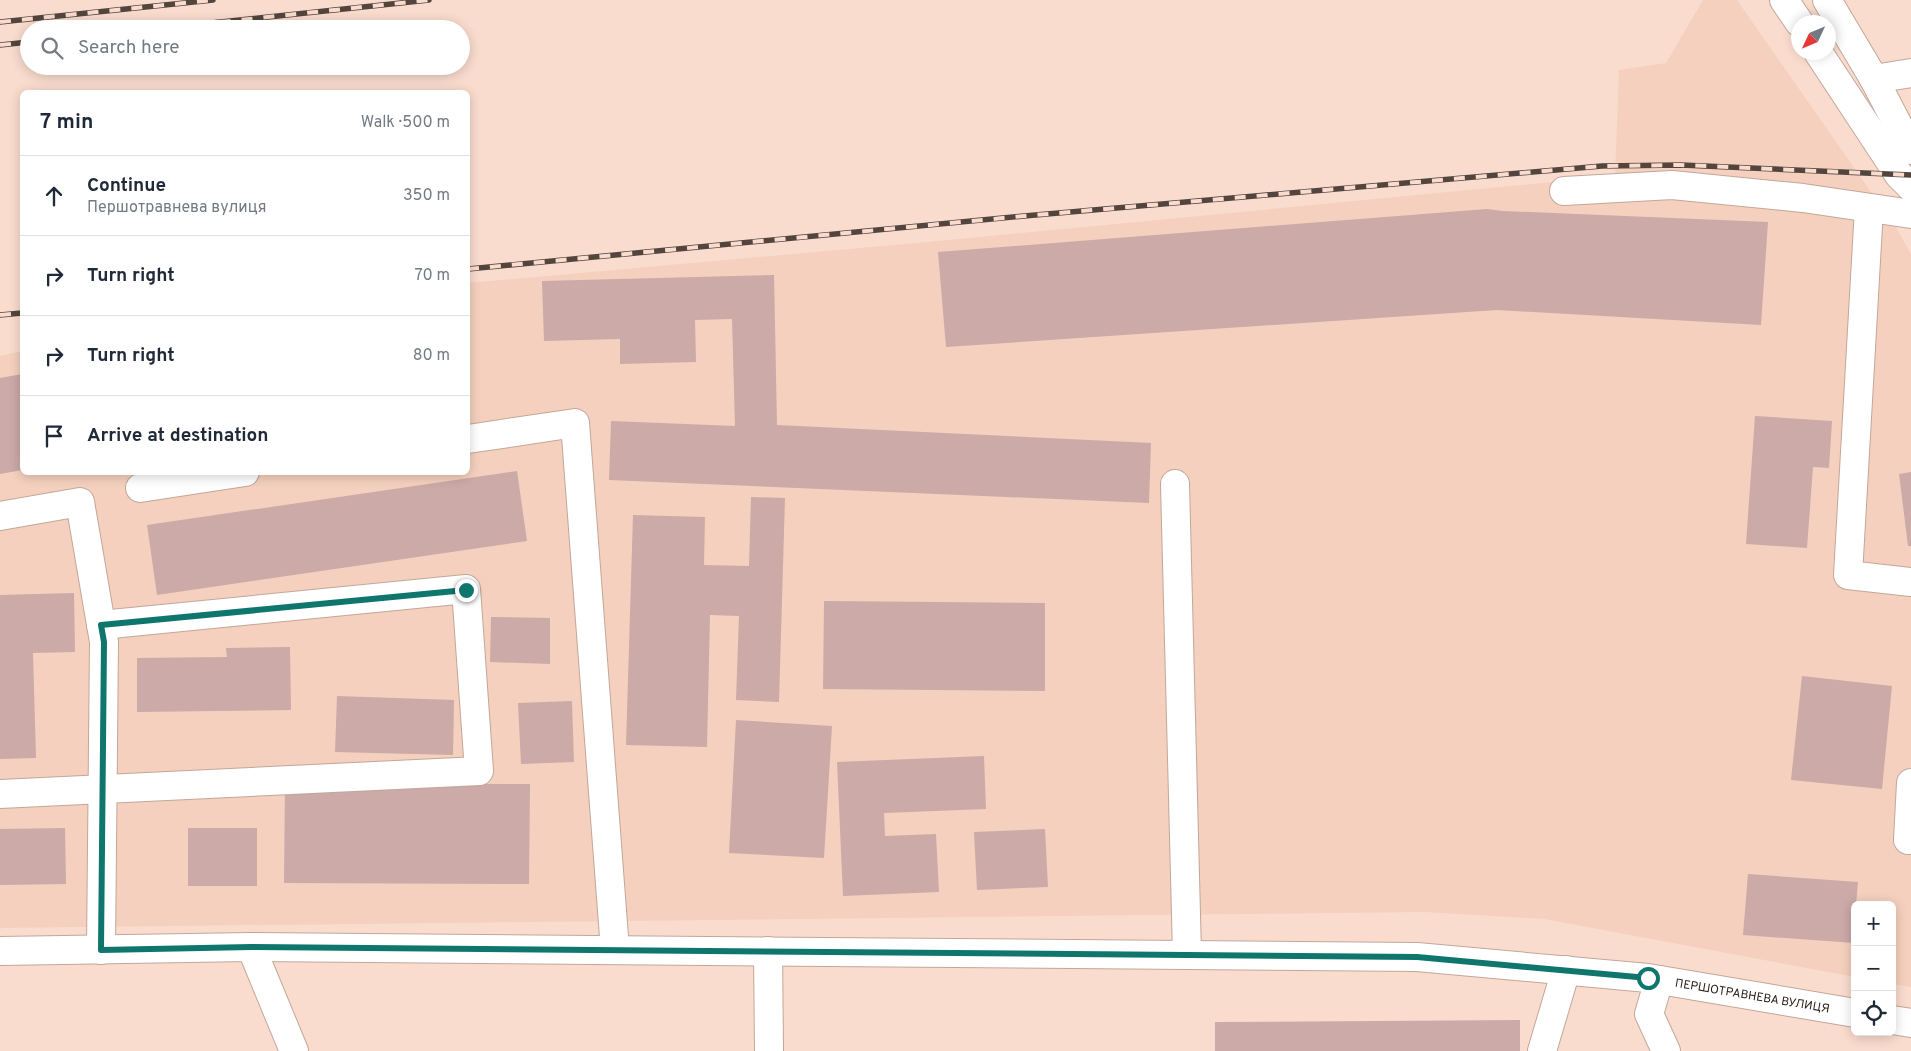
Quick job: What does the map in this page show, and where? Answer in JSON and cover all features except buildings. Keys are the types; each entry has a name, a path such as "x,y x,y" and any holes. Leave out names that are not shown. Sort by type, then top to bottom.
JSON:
{"street":[{"path":"1784,0 1794,15"},
{"path":"1827,0 1874,79 1911,150"},
{"path":"1823,60 1899,175 1911,186"},
{"path":"1874,79 1911,74"},
{"path":"1564,191 1677,175 1803,198 1911,214"},
{"path":"1869,208 1848,575 1911,582"},
{"path":"470,439 575,423 615,950"},
{"path":"140,488 225,475"},
{"path":"1174,484 1187,954"},
{"path":"0,516 80,502 104,642 101,950"},
{"path":"0,794 479,771 466,590 101,625"},
{"path":"1908,840 1911,783"},
{"path":"251,947 294,1051"},
{"name":"ПЕРШОТРАВНЕВА ВУЛИЦЯ","path":"0,951 251,947 1417,957 1659,980 1851,1013"},
{"path":"768,951 769,1051"},
{"path":"1542,1051 1566,970"},
{"path":"1659,980 1649,1014 1666,1051"},
{"path":"1896,1021 1911,1023"}],"shaded area":[{"path":"1703,0 1737,0 1897,229 1911,254 1911,987 1896,985 1896,901 1851,901 1851,976 1544,919 1424,912 0,928 0,356 20,351 20,475 470,475 470,283 927,242 1615,176 1619,70 1666,63"}],"railway":[{"path":"0,22 213,0"},
{"path":"239,20 429,0"},
{"path":"0,45 20,43"},
{"path":"470,269 1024,216 1602,166 1681,165 1911,175"},
{"path":"0,315 20,313"}],"route":[{"path":"466,590 101,625 104,642 101,950 251,947 1417,957 1648,978"}]}
